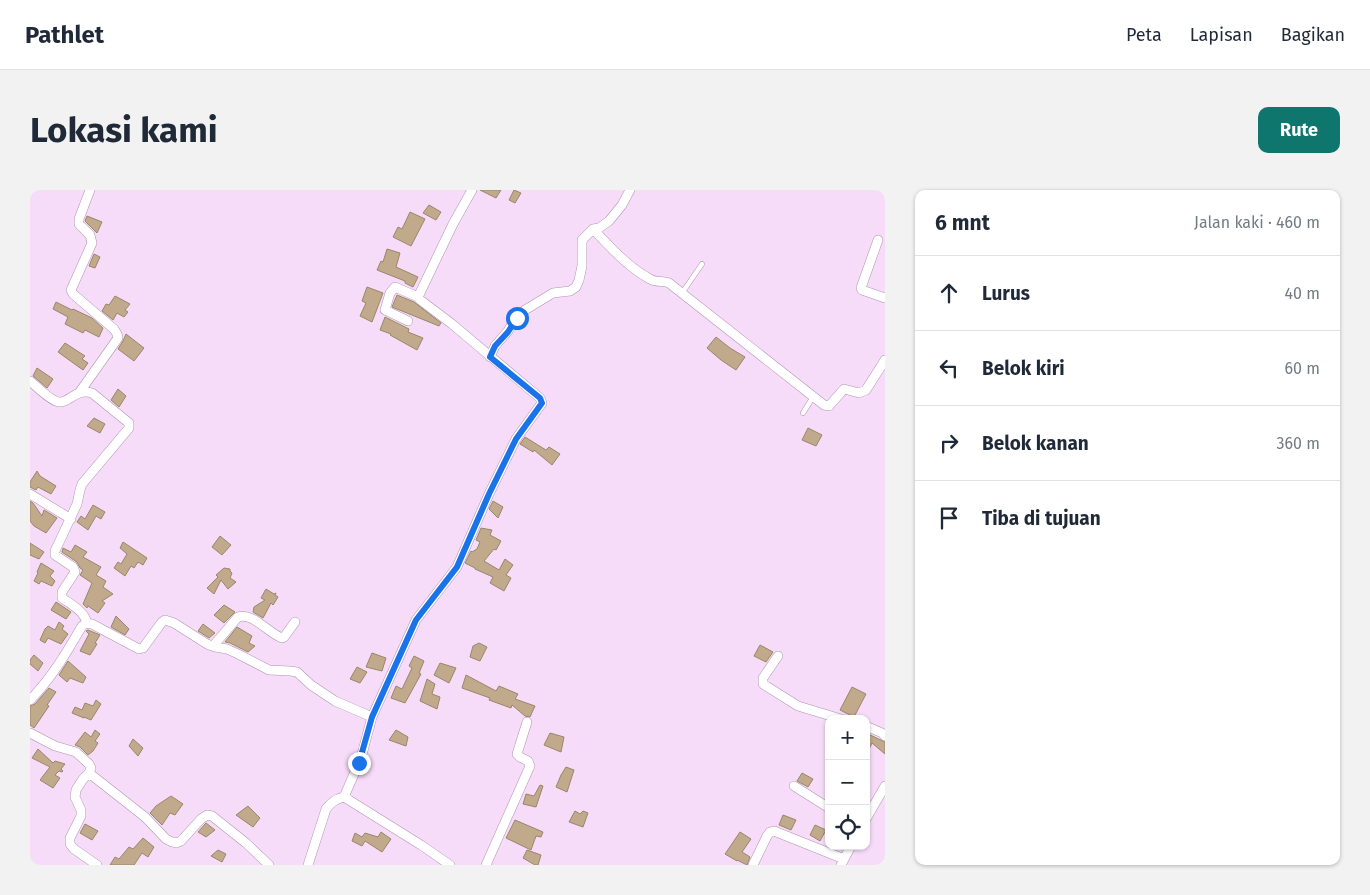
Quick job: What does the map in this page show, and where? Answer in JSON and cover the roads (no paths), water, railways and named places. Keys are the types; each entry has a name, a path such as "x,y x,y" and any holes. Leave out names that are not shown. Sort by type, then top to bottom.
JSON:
{"street":[{"path":"79,393 118,338 114,328 73,294 71,290 92,243 90,235 79,224 79,219 90,190"},
{"path":"418,297 453,224 472,190"},
{"path":"490,357 495,346 508,332 515,319 525,310 553,293 576,288 582,266 582,240 593,229 599,228 609,221 622,205 630,190"},
{"path":"593,229 618,256 650,279 666,281 824,405 831,404 844,389 859,393 866,390 885,360"},
{"path":"878,240 861,288 885,298"},
{"path":"344,797 361,758 372,717 416,620 457,567 516,439 542,403 540,398 418,297 395,287 390,293 385,310 408,321"},
{"path":"30,381 54,400 60,402 64,402 86,391 92,393 128,422 129,426 82,484 71,519 55,551 55,555 72,567 75,572 61,596 82,612 87,623"},
{"path":"30,494 71,519"},
{"path":"213,646 238,617 241,616 251,618 282,638 295,622"},
{"path":"30,700 53,671 82,626 87,623 139,649 143,648 165,620 174,623 207,644 227,649 269,670 297,672 311,685 335,700 372,717"},
{"path":"778,656 763,678 763,684 798,706 828,715"},
{"path":"486,865 530,766 528,761 517,754 527,722"},
{"path":"870,727 884,732"},
{"path":"30,733 55,746 76,752 89,764 91,768 89,773 76,790 75,797 81,810 81,816 70,838 70,844 97,865"},
{"path":"89,773 145,817 172,842 181,841 201,819 207,815 212,816 246,843 269,865"},
{"path":"794,786 825,805"},
{"path":"870,812 885,786"},
{"path":"308,865 326,809 332,802 344,797 450,865"},
{"path":"753,865 767,836 770,832 774,831 843,862 849,850"}],"lane":[{"path":"682,293 702,264"},
{"path":"803,413 813,398"}]}
